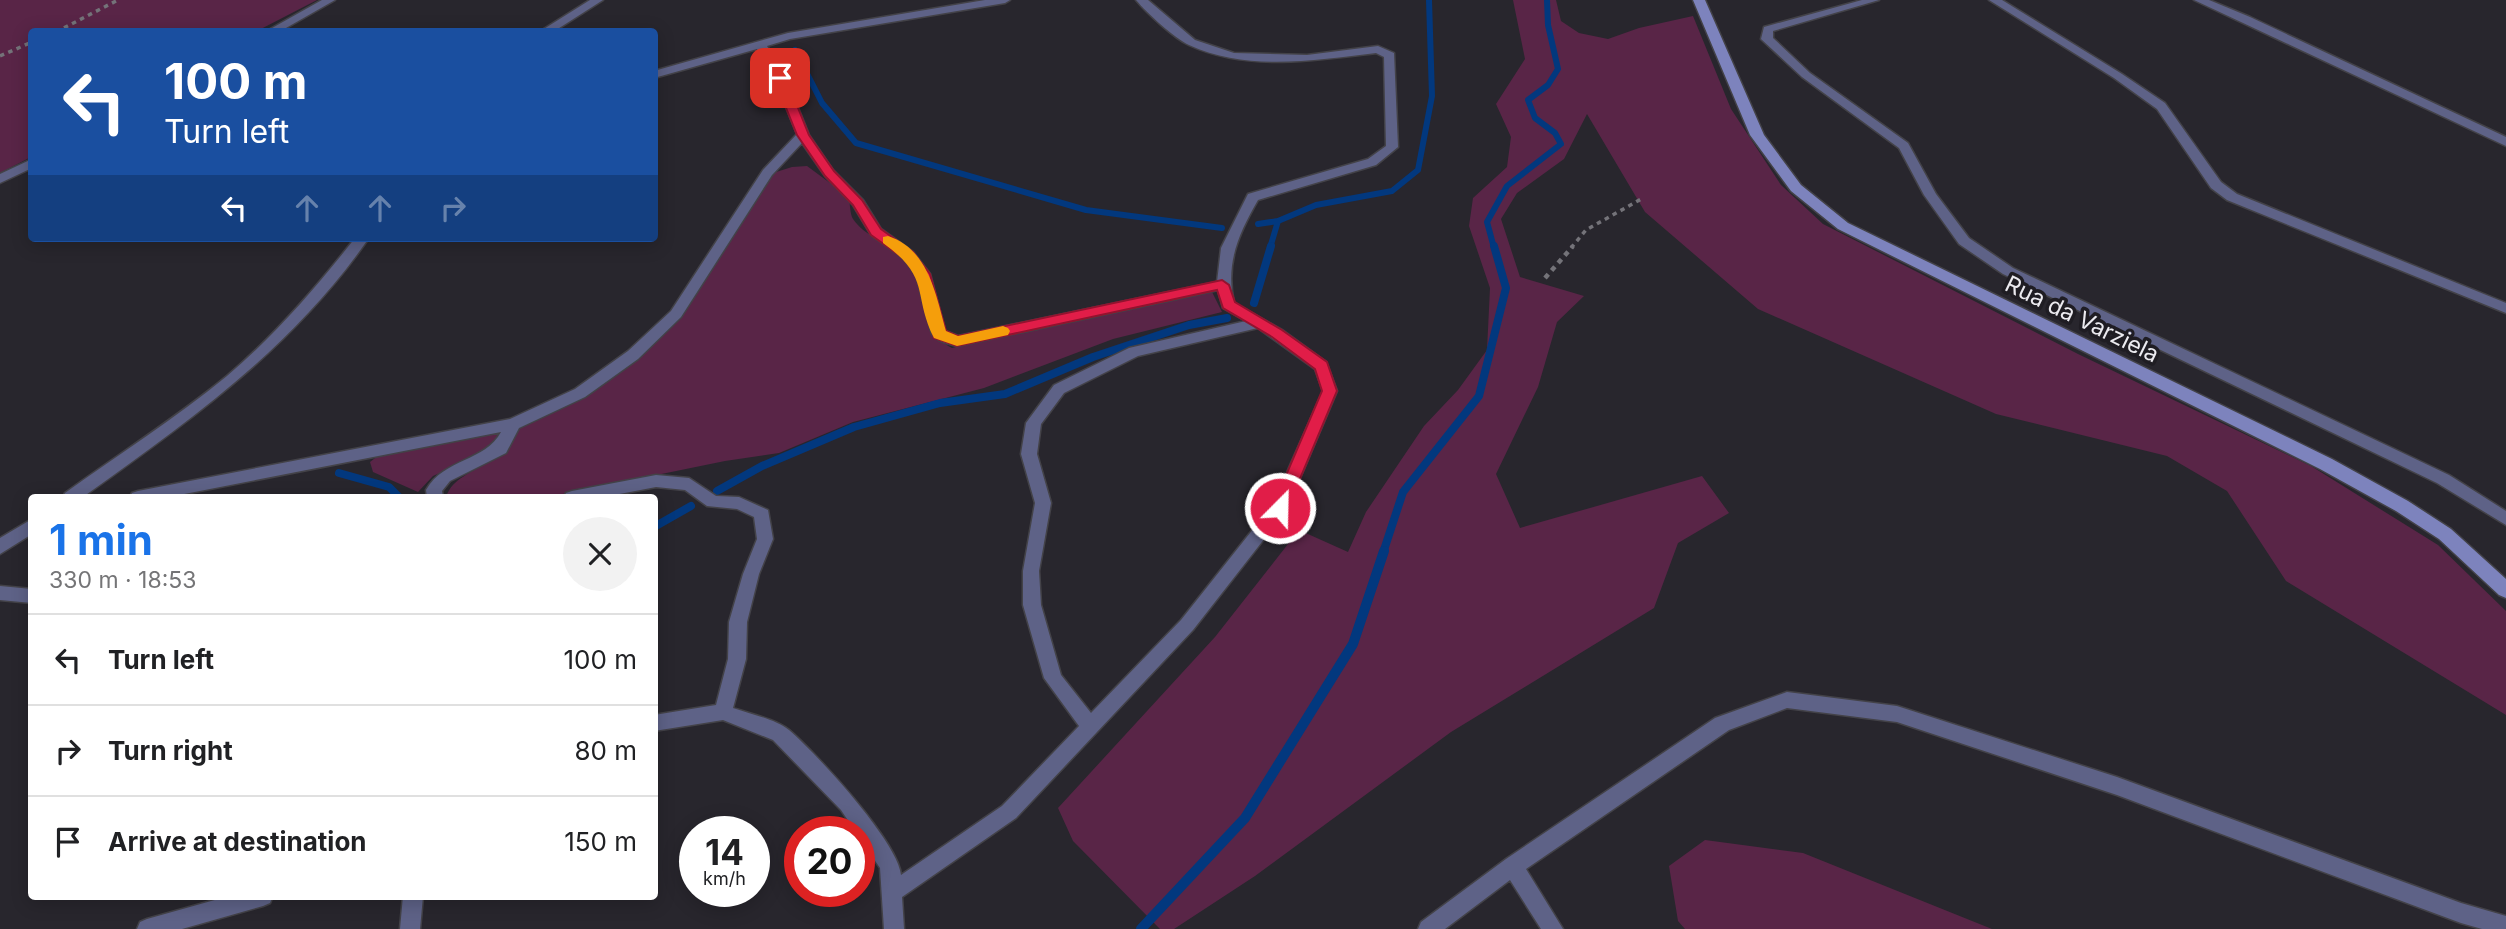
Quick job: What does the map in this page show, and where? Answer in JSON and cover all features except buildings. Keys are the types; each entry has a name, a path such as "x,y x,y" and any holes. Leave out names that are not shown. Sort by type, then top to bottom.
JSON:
{"main road":[{"name":"Rua da Varziela","path":"1699,0 1757,135 1775,163 1816,206 1843,226 2326,464 2402,506 2445,534 2506,590"}],"lane":[{"path":"278,28 330,0"},
{"path":"551,28 598,0"},
{"path":"658,74 788,36 1004,0"},
{"path":"891,893 1009,812 1186,625 1280,508 1330,391 1321,366 1228,305 1222,285 1228,243 1253,197 1372,162 1392,147 1390,55 1378,49 1307,58 1233,56 1191,42 1141,0"},
{"path":"1874,0 1768,29 1767,38 1806,75 1904,146 1930,195 1964,241 2008,271 2443,479 2506,519"},
{"path":"1994,0 2118,76 2161,106 2216,185 2232,197 2506,308"},
{"path":"2199,0 2259,25 2506,142"},
{"path":"760,44 780,78 803,135 829,173 858,203 876,232 908,255 923,274 939,334 957,341 1222,285"},
{"path":"153,494 513,424 580,393 633,355 676,314 767,173 803,135"},
{"path":"0,179 28,165"},
{"path":"75,494 211,397 247,366 322,290 359,242"},
{"path":"1090,726 1053,678 1032,605 1031,571 1043,503 1029,454 1034,424 1059,389 1134,352 1259,323"},
{"path":"435,494 434,490 444,477 500,449 513,424"},
{"path":"588,494 656,481 689,484 713,502 739,503 762,514 765,539 737,622 737,659 723,712"},
{"path":"0,547 28,528"},
{"path":"0,593 28,596"},
{"path":"1428,929 1513,866 1722,724 1787,700 1897,714 2117,786 2461,913 2506,926"},
{"path":"658,722 723,712 780,734 848,804 890,866 894,929"},
{"path":"1513,866 1552,929"},
{"path":"147,929 249,900"},
{"path":"410,929 413,900"}],"path":[{"path":"64,28 118,0"},
{"path":"0,56 28,44"},
{"path":"1545,278 1586,230 1643,198"}],"shaded area":[{"path":"0,0 317,0 263,28 28,28 28,159 0,173"},
{"path":"1513,0 1556,0 1561,21 1579,33 1608,39 1639,28 1693,16 1731,109 1781,185 1823,224 2078,354 2311,466 2438,545 2506,611 2506,715 2286,581 2227,491 2167,456 1996,414 1758,309 1645,212 1587,114 1564,159 1517,193 1501,219 1520,277 1584,296 1557,322 1538,387 1496,474 1520,528 1702,476 1729,513 1678,543 1654,608 1451,732 1255,876 1174,929 1160,929 1073,841 1058,808 1215,637 1299,530 1348,552 1366,512 1424,426 1458,390 1487,350 1490,288 1469,226 1473,198 1507,167 1511,137 1496,104 1525,59"},
{"path":"807,166 849,197 852,217 859,226 906,260 918,279 924,311 932,331 952,348 1019,331 1212,292 1222,312 1113,339 984,388 853,422 779,453 725,461 564,494 447,494 453,485 487,461 520,427 538,417 680,313 717,262 729,237 773,173"},
{"path":"498,432 500,439 489,451 433,476 418,492 373,472 370,462 379,455"},
{"path":"1705,840 1803,853 1992,929 1685,929 1678,921 1669,866"}],"waterway":[{"path":"1278,221 1316,205 1392,191 1418,170 1432,96 1429,0"},
{"path":"1494,248 1487,222 1507,186 1561,144 1555,133 1535,118 1528,100 1548,85 1558,69 1548,25 1547,0"},
{"path":"795,50 822,103 856,143 1086,210 1222,228"},
{"path":"1258,224 1278,221"},
{"path":"1270,248 1278,221"},
{"path":"1254,303 1271,246"},
{"path":"1383,553 1403,492 1479,396 1506,288 1494,246"},
{"path":"717,491 762,466 854,427 940,403 1005,394 1093,357 1189,325 1227,318"},
{"path":"339,473 389,487 396,494"},
{"path":"658,525 691,506"},
{"path":"1141,929 1245,818 1353,644 1384,551"}],"slow traffic":[{"path":"888,240 908,255 923,274 939,334 957,341 1003,331"}],"route":[{"path":"780,78 803,135 829,173 858,203 876,232 908,255 923,274 939,334 957,341 1222,285 1228,305 1277,333 1321,366 1330,391 1280,508"}]}
